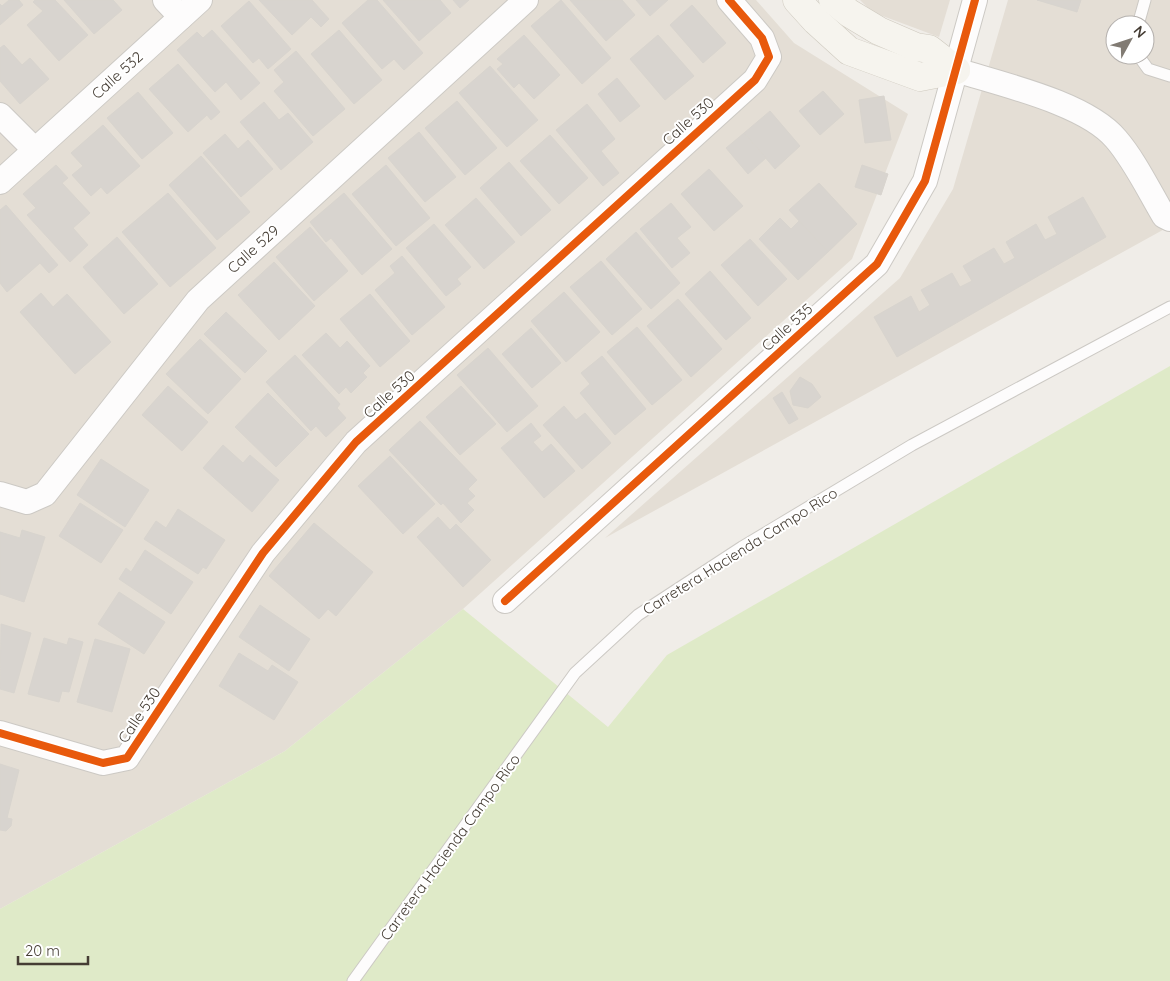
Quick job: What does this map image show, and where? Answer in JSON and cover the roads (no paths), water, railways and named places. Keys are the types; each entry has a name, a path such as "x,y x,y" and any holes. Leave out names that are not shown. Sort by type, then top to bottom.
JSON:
{"street":[{"name":"Calle 532","path":"0,182 35,150 173,9 200,0"},
{"name":"Calle 529","path":"0,494 28,502 45,494 198,300 526,0"},
{"name":"Calle 530","path":"0,733 103,763 127,758 263,553 356,442 755,80 769,57 762,38 729,0"},
{"path":"797,0 816,21 849,51 920,77 956,70"},
{"path":"833,0 849,13 879,31 916,47 928,49 956,70 1032,94 1088,116 1115,138 1164,216 1170,219"},
{"name":"Calle 535","path":"505,602 877,264 925,181 976,0"},
{"path":"0,115 35,150"}],"lane":[{"path":"1141,15 1145,0"},
{"path":"1145,65 1148,69 1170,76"},
{"name":"Carretera Hacienda Campo Rico","path":"354,981 575,673 638,615 742,547 912,445 1170,307"}]}
